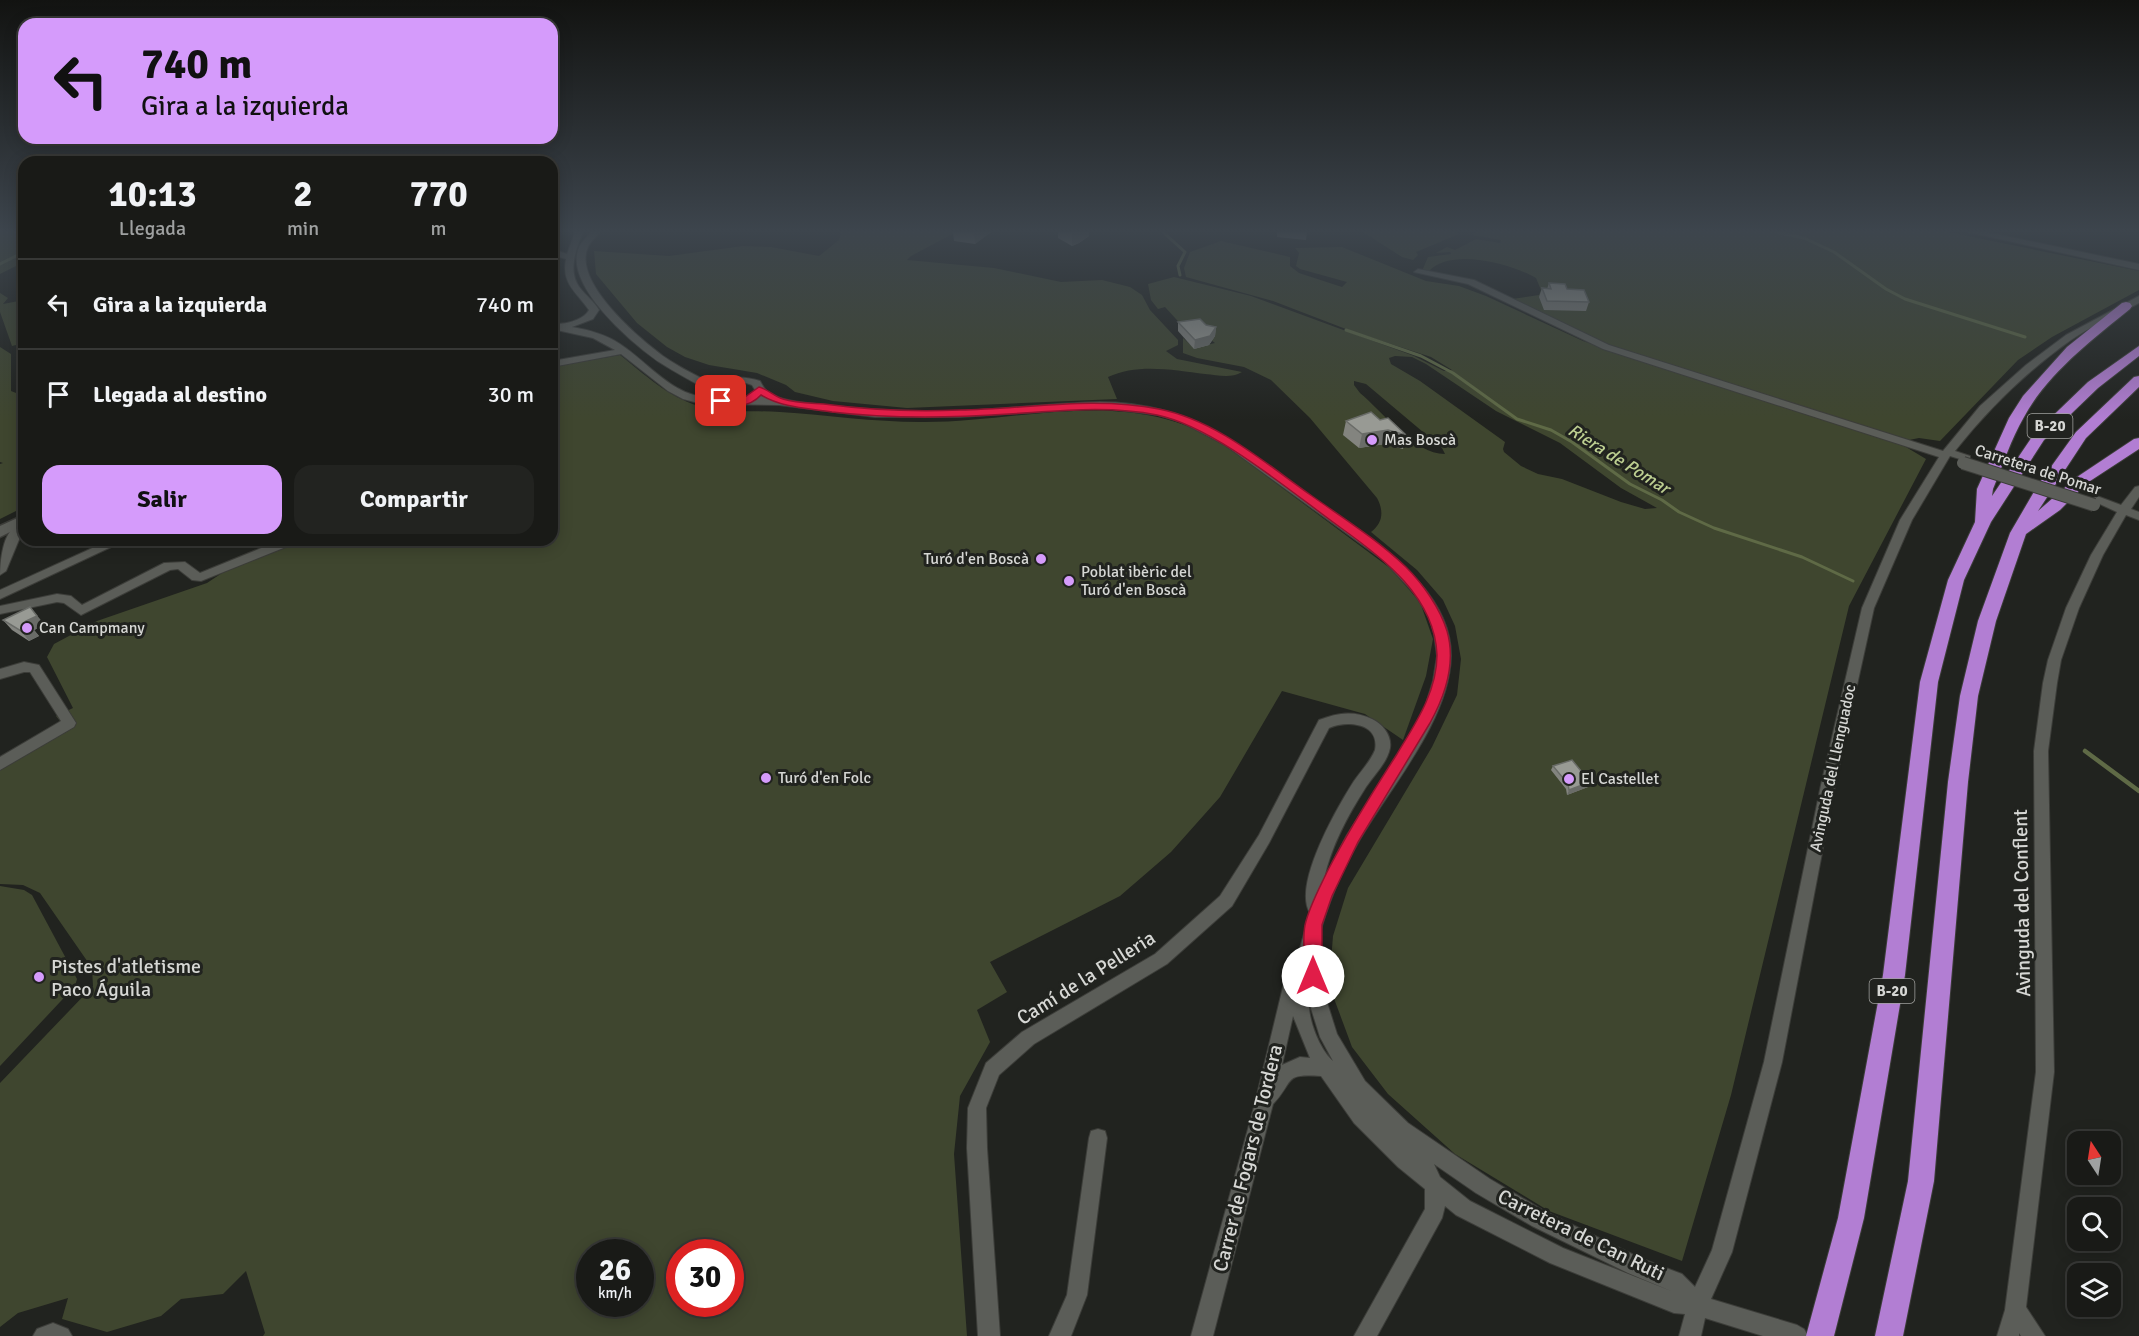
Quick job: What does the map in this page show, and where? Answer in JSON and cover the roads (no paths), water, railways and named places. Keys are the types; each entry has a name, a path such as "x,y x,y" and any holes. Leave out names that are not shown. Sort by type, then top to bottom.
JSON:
{"highway":[{"path":"1983,522 1985,489 2016,418 2028,399 2072,350 2132,302"},
{"name":"B-20","path":"1820,1336 1851,1218 1894,975 1929,682 1956,580 1983,522 2039,437 2092,385 2139,350"},
{"name":"B-20","path":"1889,1336 1921,1181 1958,782 1969,696 1987,621 2018,533 2070,449 2081,435 2139,380"},
{"path":"2018,533 2055,507 2082,480 2139,442"}],"street":[{"path":"558,326 590,317 594,310 580,294"},
{"path":"594,294 652,352 717,395 727,382"},
{"path":"1495,294 1596,344 1946,455"},
{"name":"Avinguda del Llenguadoc","path":"1690,1336 1698,1305 1722,1252 1773,1062 1828,785 1868,608 1905,520 1946,455 1984,408 2030,367 2069,337 2132,302"},
{"path":"558,327 602,338 623,351"},
{"path":"558,363 623,351"},
{"name":"Carretera de Can Ruti","path":"623,351 668,386 698,402 717,395 731,403 748,400 779,402 875,414 960,414 1103,405 1159,412 1185,420 1229,443 1360,536 1401,570 1419,590 1435,617 1441,633 1443,656 1440,681 1432,707 1352,839 1324,896 1314,925 1304,962 1300,1008 1304,1025 1324,1066 1361,1117 1435,1187 1463,1208 1585,1268 1674,1303 1698,1305 1797,1336"},
{"path":"694,378 727,382"},
{"name":"Carretera de Can Ruti","path":"727,382 756,383 759,390 779,402"},
{"path":"748,400 759,390"},
{"name":"Carretera de Pomar","path":"1946,455 2139,516"},
{"name":"Avinguda del Conflent","path":"2008,1336 2015,1310 2045,1072 2041,751 2047,724 2050,682 2060,643 2083,585 2122,511 2139,489"},
{"path":"0,532 18,525"},
{"path":"0,539 18,527"},
{"path":"0,571 18,533"},
{"path":"0,595 107,546"},
{"path":"0,610 57,598 67,599 81,611 168,566 181,565 196,577 201,577 277,546"},
{"path":"0,674 24,667 34,668 69,723 0,764"},
{"name":"Camí de la Pelleria","path":"989,1336 976,1108 992,1069 1028,1038 1161,959 1226,901 1264,839 1323,724 1341,718 1357,719"},
{"name":"Carretera de Can Ruti","path":"1357,719 1380,732 1383,746 1374,765 1360,784 1324,854 1316,880 1313,976 1321,1016 1329,1037 1359,1087"},
{"name":"Carretera de Can Ruti","path":"1293,980 1300,950 1314,925"},
{"name":"Carrer de Fogars de Tordera","path":"1202,1336 1263,1107 1293,980"},
{"path":"1263,1107 1283,1073 1300,1066 1324,1066"},
{"name":"Carretera de Can Ruti","path":"1324,1066 1333,1069 1359,1087 1401,1130 1423,1161 1435,1187"},
{"name":"Carretera de Can Ruti","path":"1401,1130 1483,1186 1539,1219 1635,1266 1675,1281 1698,1305"},
{"path":"1060,1336 1077,1295 1098,1138"},
{"path":"1365,1336 1435,1211 1435,1187"},
{"path":"1435,1211 1463,1208"},
{"path":"2015,1310 2034,1336"}],"waterway":[{"path":"1896,294 2025,337"},
{"name":"Riera de Pomar","path":"1346,330 1421,356 1453,373 1517,419 1551,430 1572,442 1630,484 1662,500 1679,512 1714,528 1802,557 1853,581"},
{"name":"Riera de Pomar","path":"2085,751 2139,791"}],"place":[{"name":"Mas Boscà","path":"1372,440"},
{"name":"Turó d'en Boscà","path":"1041,559"},
{"name":"Poblat ibèric del Turó d'en Boscà","path":"1069,581"},
{"name":"Can Campmany","path":"27,628"},
{"name":"Turó d'en Folc","path":"766,778"},
{"name":"El Castellet","path":"1569,779"},
{"name":"Pistes d'atletisme Paco Águila","path":"39,977"}]}
